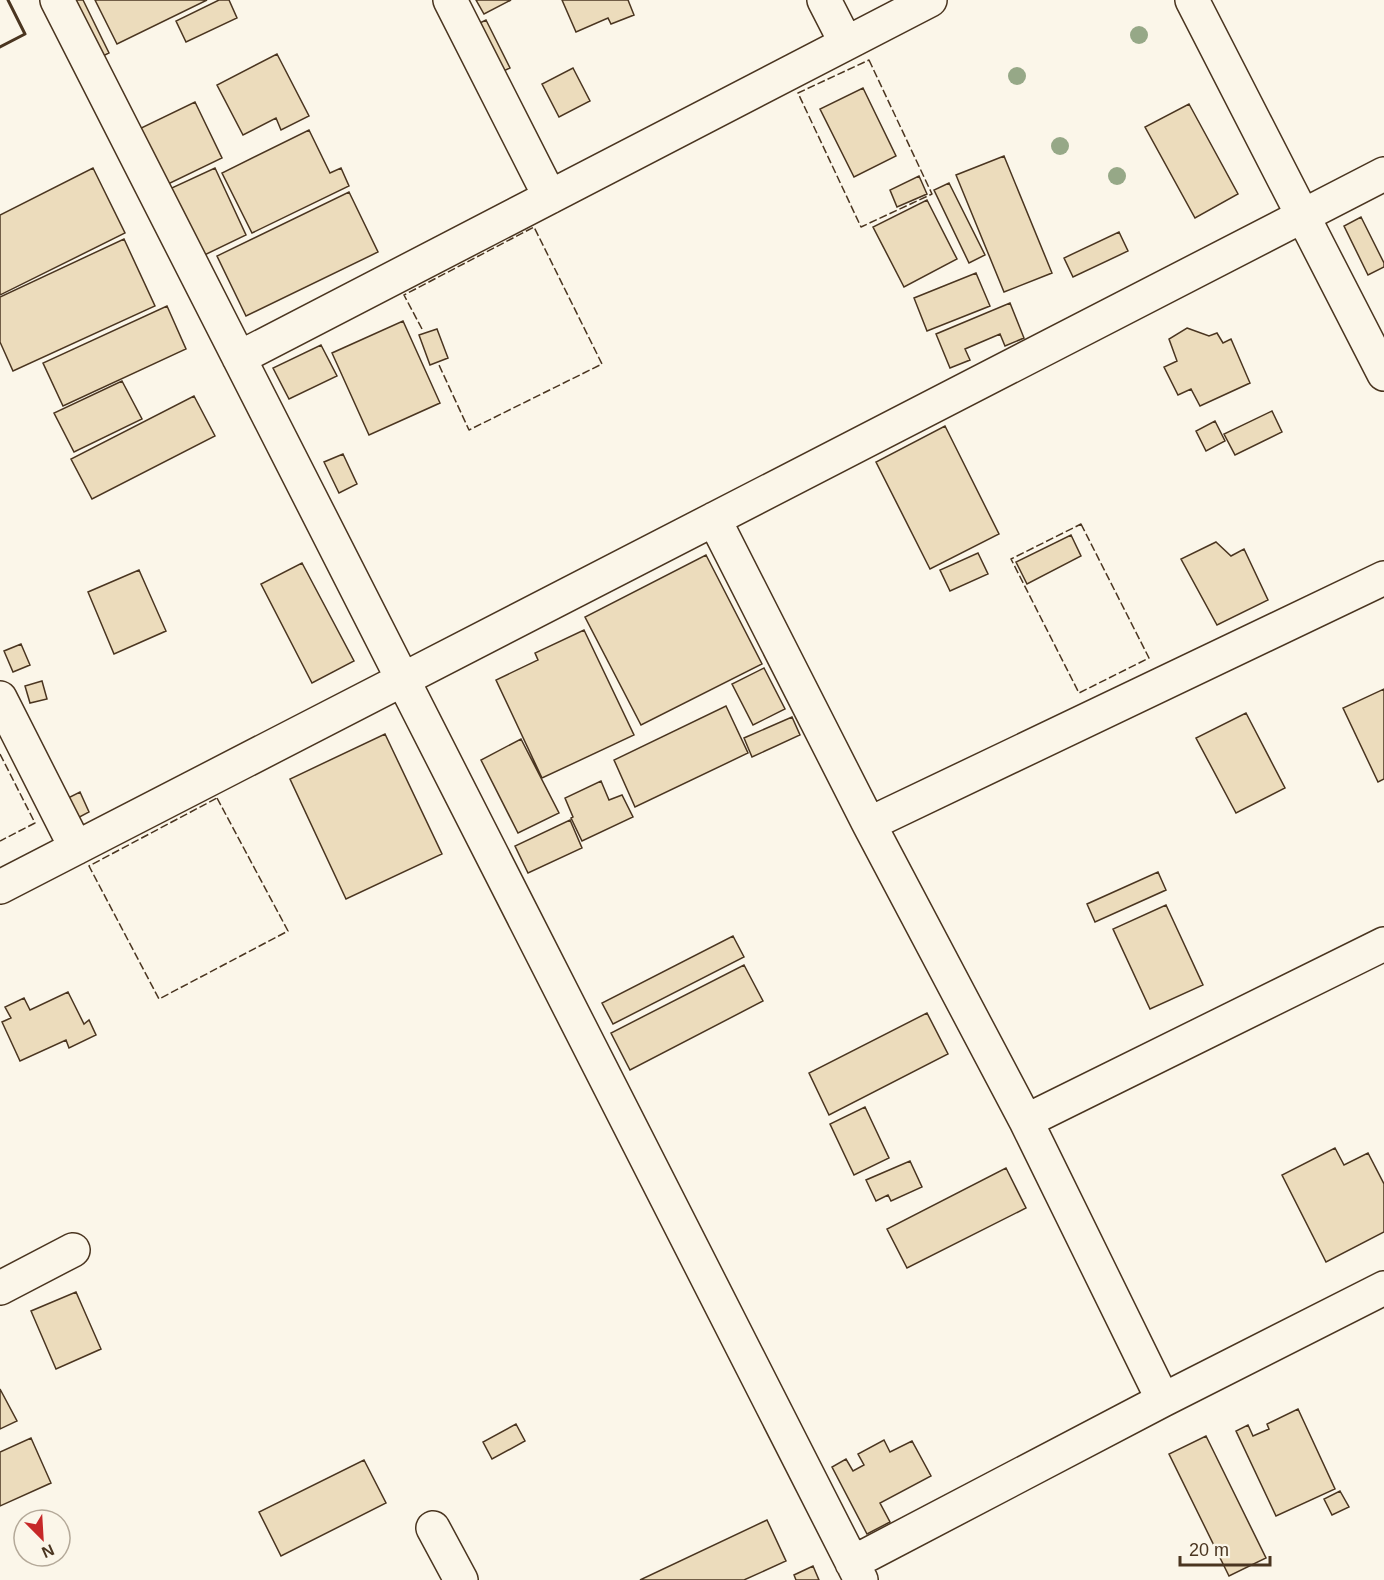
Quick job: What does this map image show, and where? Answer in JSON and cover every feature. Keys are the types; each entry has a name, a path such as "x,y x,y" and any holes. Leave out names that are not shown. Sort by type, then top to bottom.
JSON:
{"street":[{"path":"57,0 857,1572 1163,1400 1384,1288"},
{"path":"450,0 550,197"},
{"path":"824,0 846,44"},
{"path":"239,358 930,0"},
{"path":"1192,0 1384,374"},
{"path":"0,887 1384,174"},
{"path":"714,519 870,825 1026,1121 1163,1400"},
{"path":"870,825 1384,578"},
{"path":"0,698 76,848"},
{"path":"1026,1121 1384,944"},
{"path":"0,1288 73,1251"},
{"path":"433,1527 460,1580"}],"building":[{"path":"61,0 83,0 109,53 91,62"},
{"path":"95,0 207,0 117,44"},
{"path":"219,0 229,0 237,18 186,42 176,21"},
{"path":"476,0 511,0 484,14"},
{"path":"562,0 628,0 634,15 611,24 608,18 576,32"},
{"path":"486,20 510,68 493,76 469,28"},
{"path":"277,54 309,116 281,130 276,118 243,135 217,85"},
{"path":"573,68 590,101 559,117 542,84"},
{"path":"863,88 896,156 854,177 820,109"},
{"path":"195,102 222,158 164,186 137,130"},
{"path":"1189,104 1238,194 1195,218 1145,127"},
{"path":"309,130 330,173 341,168 349,186 252,233 222,173"},
{"path":"1004,156 1052,273 1004,292 956,175"},
{"path":"93,168 125,233 0,295 0,215"},
{"path":"215,168 246,235 194,260 163,192"},
{"path":"919,176 927,194 897,207 890,190"},
{"path":"949,183 985,255 969,263 934,190"},
{"path":"349,192 378,252 246,316 217,256"},
{"path":"927,200 957,259 904,287 873,227"},
{"path":"1361,217 1384,263 1384,267 1368,275 1344,226"},
{"path":"1119,232 1128,251 1073,277 1064,258"},
{"path":"124,239 155,306 13,371 0,342 0,297"},
{"path":"976,273 990,306 927,331 914,298"},
{"path":"1010,303 1024,338 1005,346 1000,334 965,349 970,360 950,368 936,334"},
{"path":"167,306 186,349 63,406 43,363"},
{"path":"403,321 440,403 369,435 332,353"},
{"path":"1187,328 1209,336 1217,333 1223,343 1231,339 1250,383 1200,406 1191,389 1178,395 1164,367 1177,361 1169,339"},
{"path":"437,329 448,358 430,365 419,335"},
{"path":"321,345 337,376 289,399 273,368"},
{"path":"122,381 142,419 74,452 54,413"},
{"path":"194,396 215,436 92,499 71,459"},
{"path":"1272,411 1282,432 1235,455 1224,434"},
{"path":"1215,421 1225,441 1206,451 1196,431"},
{"path":"945,426 999,534 930,569 876,462"},
{"path":"343,454 357,484 339,493 324,462"},
{"path":"1071,535 1081,556 1027,584 1016,562"},
{"path":"1216,542 1231,556 1244,549 1268,600 1217,625 1181,559"},
{"path":"978,553 988,574 950,591 940,570"},
{"path":"706,555 762,664 641,725 585,617"},
{"path":"302,563 354,661 312,683 261,584"},
{"path":"139,570 166,631 114,654 88,592"},
{"path":"584,630 634,735 542,778 496,680 538,660 535,653"},
{"path":"21,644 30,665 13,672 4,651"},
{"path":"764,668 785,709 753,725 732,684"},
{"path":"42,681 47,699 30,703 25,686"},
{"path":"1384,689 1384,779 1378,782 1343,708"},
{"path":"726,706 748,753 635,807 614,760"},
{"path":"1246,713 1285,788 1236,813 1196,738"},
{"path":"792,717 800,735 752,757 744,738"},
{"path":"385,734 442,854 346,899 290,779"},
{"path":"521,739 559,813 518,833 481,760"},
{"path":"601,781 609,800 622,795 633,817 582,841 565,798"},
{"path":"80,792 89,812 74,820 64,800"},
{"path":"570,820 582,848 528,873 515,846"},
{"path":"1158,872 1166,890 1095,922 1087,904"},
{"path":"1166,905 1203,985 1150,1009 1113,929"},
{"path":"733,936 744,957 613,1024 602,1003"},
{"path":"744,965 763,1001 630,1070 611,1033"},
{"path":"68,992 84,1024 89,1020 96,1035 69,1048 66,1040 20,1061 2,1022 11,1018 5,1007 24,998 30,1010"},
{"path":"927,1013 948,1054 829,1115 809,1073"},
{"path":"865,1107 889,1158 854,1175 830,1124"},
{"path":"1335,1148 1344,1165 1368,1153 1384,1184 1384,1232 1326,1262 1282,1175"},
{"path":"910,1161 922,1187 891,1201 888,1195 876,1201 866,1180"},
{"path":"1006,1168 1026,1208 907,1268 887,1229"},
{"path":"76,1292 101,1349 56,1369 31,1311"},
{"path":"0,1389 17,1421 0,1429"},
{"path":"1298,1409 1335,1489 1276,1516 1236,1431 1248,1425 1253,1436 1269,1429 1267,1424"},
{"path":"516,1424 525,1441 492,1459 483,1442"},
{"path":"1206,1436 1266,1558 1229,1576 1169,1454"},
{"path":"31,1438 51,1483 0,1506 0,1452"},
{"path":"884,1440 890,1452 912,1441 931,1476 880,1503 890,1522 867,1534 832,1467 846,1459 853,1471 864,1465 858,1454"},
{"path":"364,1460 386,1503 281,1556 259,1512"},
{"path":"1340,1491 1349,1507 1332,1515 1324,1499"},
{"path":"767,1520 786,1561 744,1580 640,1580"},
{"path":"813,1566 819,1580 796,1580 794,1575"}],"fence":[{"path":"869,60 932,194 861,227 798,93 869,60"},
{"path":"422,329 404,295 534,227 602,364 469,430 439,365"},
{"path":"1081,524 1149,658 1079,693 1011,559 1081,524"},
{"path":"0,754 35,823 0,841"},
{"path":"217,798 288,931 159,999 89,866 217,798"}],"wall":[{"path":"0,47 25,34 8,0"}]}
